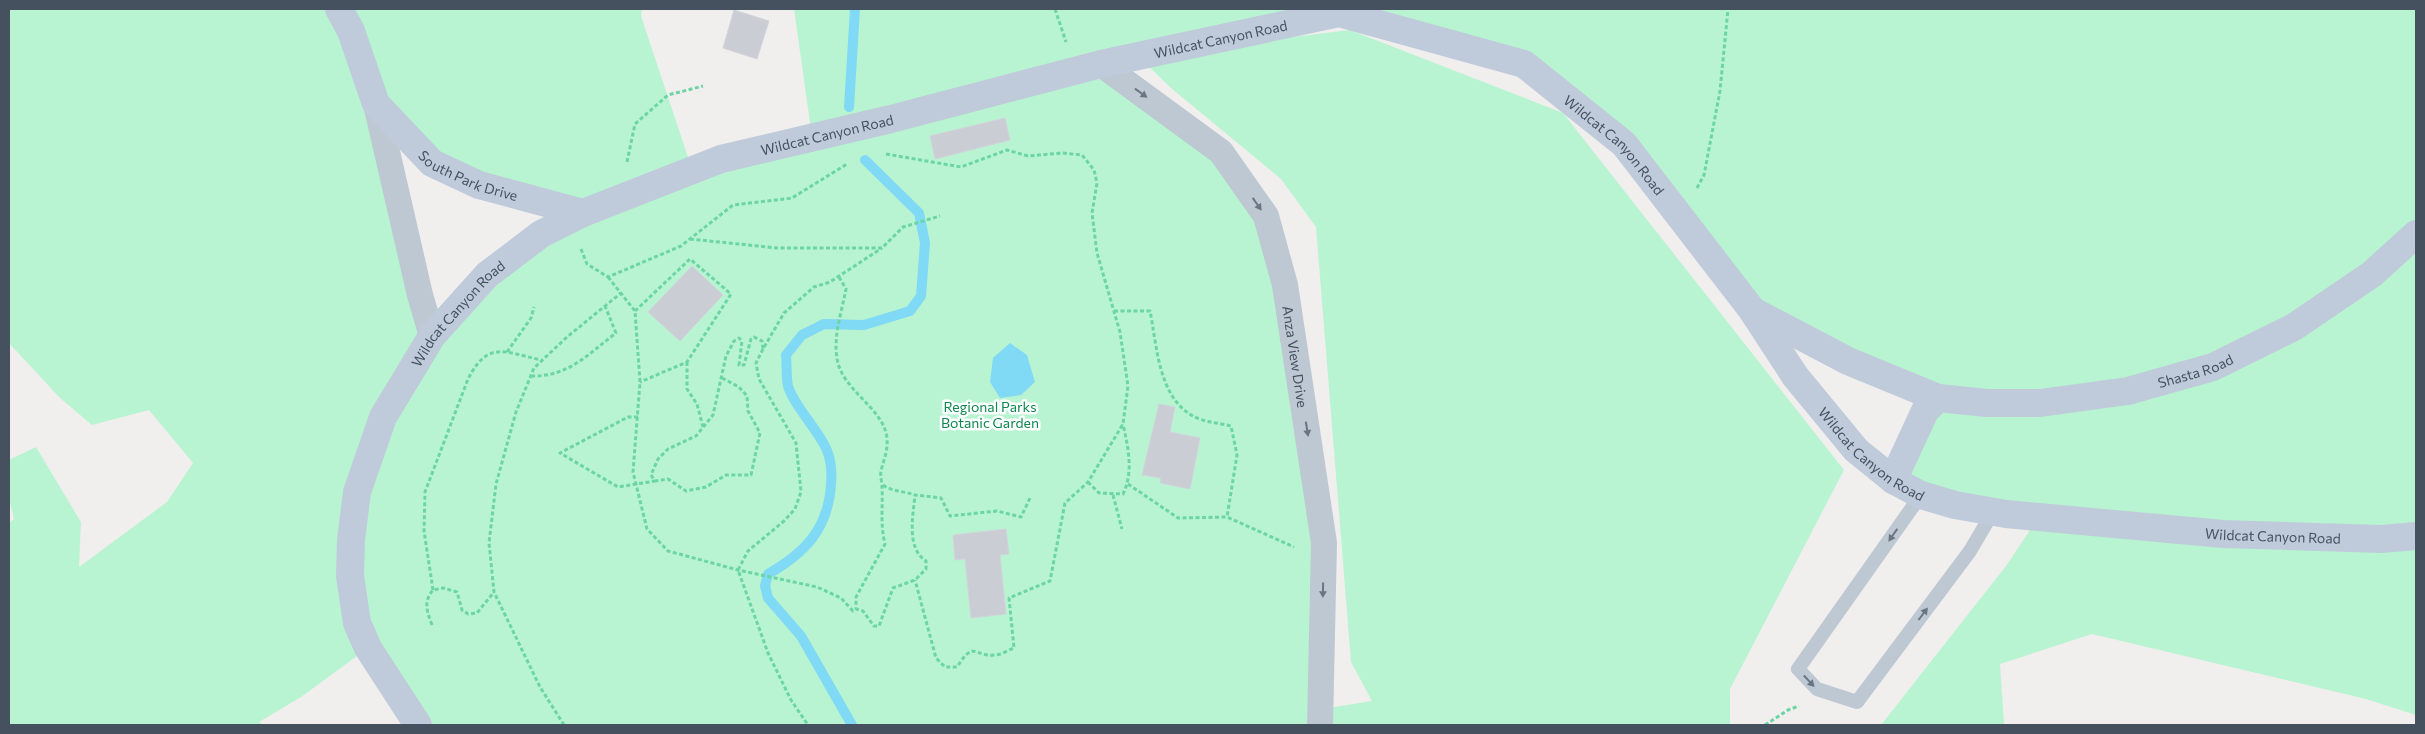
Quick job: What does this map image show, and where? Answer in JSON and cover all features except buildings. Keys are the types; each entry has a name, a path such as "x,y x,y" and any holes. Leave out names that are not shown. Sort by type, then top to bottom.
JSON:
{"street":[{"name":"South Park Drive","path":"339,9 351,31 376,104 420,295 432,336"},
{"name":"Wildcat Canyon Road","path":"418,725 368,648 357,623 350,576 350,540 357,492 383,417 432,336 487,274 541,234 576,217 721,159 891,119 1102,64 1339,13 1524,64 1624,144 1752,310 1795,376 1856,450 1893,480 1921,496 1993,512 2223,534 2381,538 2416,536"},
{"name":"Anza View Drive","path":"1102,64 1221,152 1266,216 1285,285 1324,542 1320,725"},
{"name":"South Park Drive","path":"376,104 432,163 479,185 576,217"},
{"name":"Shasta Road","path":"1752,310 1848,361 1938,398 1987,403 2040,403 2128,391 2213,368 2294,327 2372,274 2416,234"},
{"path":"1893,480 1925,411 1938,398"}],"lane":[{"path":"1921,496 1798,669 1817,689 1857,702 1970,551 1993,512"}],"path":[{"path":"1682,217 1704,175 1720,92 1728,9"},
{"path":"627,155 635,124 668,95 703,86"},
{"path":"880,153 961,167 1007,150 1028,156 1062,153 1082,155 1094,170 1097,183 1092,212 1097,253 1120,332 1128,386 1123,424 1130,460 1128,484 1123,494 1113,496 1099,493 1088,482"},
{"path":"608,277 681,246 733,204 792,198 848,164"},
{"path":"808,725 791,700 756,626 738,570 748,551 784,521 795,509 801,492 796,443 758,379 756,363 784,313 814,287 839,277 882,248 903,228 940,216"},
{"path":"576,217 587,264 608,277 635,311 640,382 634,472 647,529 668,551 738,570 817,587 841,598 853,611 856,608 863,611 874,626 879,626 893,588 914,580 926,569 926,561 918,556 914,546 915,495"},
{"path":"690,239 777,248 882,248"},
{"path":"635,311 690,259 731,294 687,362 687,389 697,404 703,427"},
{"path":"839,277 846,290 836,343 837,360 854,392 878,417 887,436 887,456 880,473 882,485 881,529 884,544 856,597 856,608"},
{"path":"564,725 540,687 494,592 489,542 496,484 516,412 534,368 567,336 621,294"},
{"path":"531,376 549,377 569,369 616,333 605,306"},
{"path":"506,352 531,318 534,307"},
{"path":"1114,311 1150,311 1164,379 1180,407 1194,417 1231,426 1238,455 1227,517"},
{"path":"655,480 651,475 658,459 668,449 696,436 714,415 726,356 734,340 739,338 742,341 739,365 744,365 751,339 754,336 762,341 763,349"},
{"path":"433,590 424,531 425,492 477,362 490,353 506,352 542,361"},
{"path":"640,382 687,362"},
{"path":"638,417 628,417 560,453 618,488 668,479 686,491 706,488 726,475 751,475 760,434 748,411 747,396 739,387 722,378"},
{"path":"914,580 936,658 945,666 957,666 966,653 974,650 994,656 1014,648 1009,598 1050,581 1065,503 1088,482 1123,424"},
{"path":"1128,484 1178,518 1227,517 1300,549"},
{"path":"882,485 891,491 904,491 915,495 941,498 950,516 997,511 1021,517 1030,498"},
{"path":"1113,496 1122,529"},
{"path":"432,625 426,608 427,597 433,590 443,588 457,592 462,610 468,614 476,612 494,592"}],"green space":[{"name":"Regional Parks Botanic Garden","path":"9,9 642,9 641,16 692,169 812,137 794,9 2416,9 2416,715 2366,699 2092,634 2000,664 2004,725 1881,725 2006,566 2038,518 1893,480 1938,399 1752,310 1682,217 1524,64 1339,13 1146,55 1350,30 1563,113 1844,470 1730,689 1730,725 418,725 368,648 301,697 259,722 264,725 9,725 9,523 14,519 9,498 9,460 36,447 81,522 79,567 167,502 193,463 149,410 92,425 60,398 9,343","holes":["1138,56 1171,88 1281,179 1316,227 1351,662 1372,701 1322,709 1324,543 1266,216 1221,152 1102,64","376,105 479,185 568,221 432,335"]}],"water":[{"path":"1010,343 1027,355 1035,382 1021,395 1000,398 990,382 993,358"}],"waterway":[{"path":"849,107 855,9"},
{"path":"852,725 801,636 768,598 765,586 768,574 803,548 820,527 829,501 831,485 831,466 826,448 795,401 788,386 786,355 802,335 824,324 864,325 910,311 921,296 925,243 919,213 865,160"}]}
